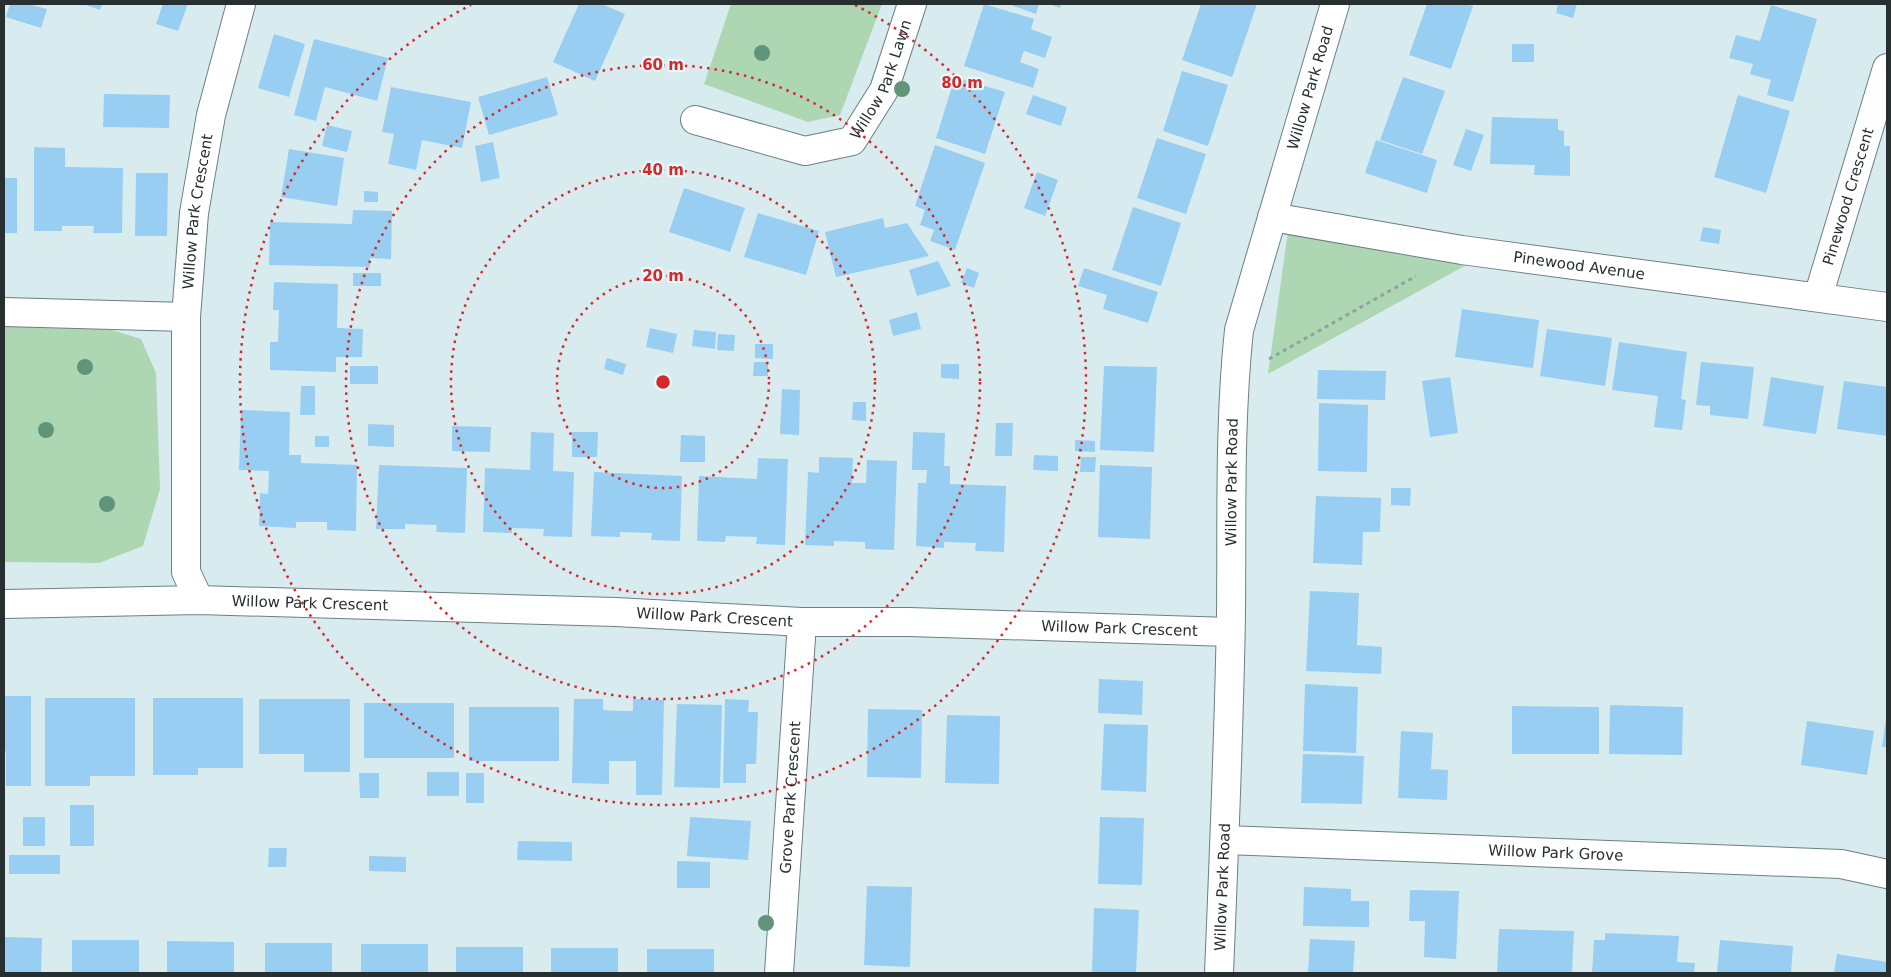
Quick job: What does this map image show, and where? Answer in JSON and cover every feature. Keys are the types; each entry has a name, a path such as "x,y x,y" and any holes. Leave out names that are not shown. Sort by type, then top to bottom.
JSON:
{"street":[{"name":"Willow Park Crescent","path":"199,600 186,572 186,317 195,203 211,115 241,4"},
{"name":"Willow Park Lawn","path":"695,120 805,151 852,141 884,90 912,4"},
{"name":"Willow Park Road","path":"1218,973 1225,840 1234,379 1239,330 1335,4"},
{"name":"Pinewood Crescent","path":"1818,297 1887,68"},
{"name":"Pinewood Avenue","path":"1272,217 1462,250 1887,307"},
{"path":"4,312 186,317"},
{"name":"Willow Park Crescent","path":"4,604 199,600 616,612 802,622 909,622 1230,632"},
{"name":"Grove Park Crescent","path":"779,973 802,622"},
{"name":"Willow Park Grove","path":"1225,840 1840,864 1887,874"}],"path":[{"path":"1234,379 1420,274"}],"green space":[{"path":"731,4 882,4 840,115 808,122 704,84"},
{"path":"1288,231 1470,263 1268,374"},
{"path":"4,325 99,326 141,339 156,373 160,489 143,546 99,563 4,562"}],"building":[{"path":"10,4 28,4 47,9 41,28 6,17"},
{"path":"83,4 102,4 100,10"},
{"path":"163,4 188,4 178,31 156,24"},
{"path":"579,4 602,4 625,14 595,81 553,62"},
{"path":"984,4 1034,19 1031,29 1052,37 1045,58 1024,51 1020,62 1039,69 1033,88 964,66"},
{"path":"1008,4 1039,4 1036,14"},
{"path":"1049,4 1061,4 1060,8"},
{"path":"1201,4 1257,4 1232,77 1182,60"},
{"path":"1427,4 1465,4 1473,6 1451,69 1409,55"},
{"path":"1558,4 1577,4 1573,18 1556,13"},
{"path":"1771,5 1817,19 1793,102 1767,95 1771,80 1750,74 1753,64 1729,58 1736,35 1760,41"},
{"path":"274,34 305,44 289,97 258,88"},
{"path":"314,39 388,58 377,101 325,87 316,121 294,115"},
{"path":"1512,44 1534,44 1534,62 1512,62"},
{"path":"1182,71 1228,85 1208,146 1163,131"},
{"path":"547,77 558,115 489,135 478,97"},
{"path":"955,77 1005,92 985,154 936,138"},
{"path":"1403,77 1445,91 1422,154 1380,140"},
{"path":"391,87 471,102 462,148 422,140 416,170 388,164 394,134 382,132"},
{"path":"104,94 170,95 169,128 103,127"},
{"path":"1033,95 1067,107 1061,126 1026,114"},
{"path":"1738,95 1790,111 1766,193 1714,177"},
{"path":"1492,117 1558,119 1558,130 1564,131 1564,146 1570,146 1570,176 1534,175 1535,165 1490,164"},
{"path":"327,125 352,131 347,152 322,146"},
{"path":"1466,129 1484,135 1471,171 1453,165"},
{"path":"1157,138 1206,154 1186,214 1137,198"},
{"path":"1376,140 1437,160 1427,193 1365,173"},
{"path":"493,142 500,178 481,182 475,146"},
{"path":"935,145 985,163 955,250 930,241 934,230 920,225 925,210 915,206"},
{"path":"34,147 65,148 65,167 123,168 122,233 93,233 94,226 62,226 62,231 34,231"},
{"path":"289,149 344,158 337,206 281,197"},
{"path":"1037,172 1058,180 1045,216 1024,208"},
{"path":"136,173 168,173 167,236 135,236"},
{"path":"4,178 17,178 17,233 4,233"},
{"path":"684,188 745,208 730,252 669,232"},
{"path":"364,191 378,192 378,202 364,202"},
{"path":"1133,207 1181,223 1161,286 1112,270"},
{"path":"353,210 392,211 391,259 370,258 370,267 269,265 270,222 352,224"},
{"path":"758,213 819,231 806,275 744,257"},
{"path":"883,218 885,228 907,223 929,256 836,277 825,232"},
{"path":"1703,227 1721,230 1719,244 1700,241"},
{"path":"938,261 951,286 917,296 909,270"},
{"path":"967,268 979,273 974,288 961,283"},
{"path":"1084,268 1158,292 1148,323 1103,309 1107,295 1078,286"},
{"path":"353,273 381,273 381,286 353,286"},
{"path":"274,282 338,284 337,328 363,329 362,357 336,357 336,372 270,370 270,342 278,342 279,310 273,310"},
{"path":"1462,309 1539,320 1533,368 1455,357"},
{"path":"917,312 921,329 893,336 889,320"},
{"path":"650,328 677,334 673,353 646,347"},
{"path":"1547,329 1612,338 1605,386 1540,376"},
{"path":"694,330 716,332 715,349 692,346"},
{"path":"718,334 735,335 734,351 717,350"},
{"path":"1619,342 1687,352 1681,399 1686,400 1682,430 1654,427 1658,396 1612,390"},
{"path":"755,344 773,344 773,359 755,358"},
{"path":"607,358 626,364 623,375 604,369"},
{"path":"754,362 768,362 768,376 753,376"},
{"path":"1701,362 1754,367 1748,419 1710,415 1710,406 1696,405"},
{"path":"941,364 959,364 959,379 941,378"},
{"path":"350,366 378,366 378,384 350,384"},
{"path":"1104,366 1157,367 1154,452 1100,450"},
{"path":"1318,370 1386,371 1385,400 1317,399"},
{"path":"1450,377 1458,433 1430,437 1422,381"},
{"path":"1771,377 1824,386 1816,434 1763,426"},
{"path":"1844,381 1887,387 1887,436 1837,429"},
{"path":"301,386 315,386 315,415 300,415"},
{"path":"782,389 800,390 799,435 780,434"},
{"path":"853,402 866,402 866,421 852,420"},
{"path":"1319,403 1368,405 1367,472 1318,471"},
{"path":"241,410 290,412 289,455 301,455 301,463 357,465 356,531 327,530 327,522 296,522 296,528 259,526 260,493 268,494 269,471 239,470"},
{"path":"996,423 1013,423 1012,456 995,456"},
{"path":"368,424 394,425 394,447 368,446"},
{"path":"452,426 491,427 490,452 452,451"},
{"path":"531,432 554,433 553,471 574,472 572,537 543,536 544,529 512,528 512,533 483,532 485,468 530,470"},
{"path":"572,432 598,432 597,457 572,457"},
{"path":"913,432 945,433 944,466 950,466 950,484 1006,486 1004,552 975,551 976,543 944,542 944,548 916,546 918,483 926,483 927,470 912,470"},
{"path":"681,435 705,436 705,462 680,462"},
{"path":"315,436 329,436 329,447 315,447"},
{"path":"1075,440 1095,441 1095,452 1075,451"},
{"path":"1034,455 1058,456 1058,471 1033,470"},
{"path":"819,457 853,458 852,483 866,483 867,460 897,461 894,550 865,549 865,542 834,541 834,546 805,545 808,472 819,473"},
{"path":"1081,457 1096,457 1095,472 1080,472"},
{"path":"758,458 788,459 785,545 756,544 757,537 726,536 725,542 697,541 699,476 757,479"},
{"path":"379,465 467,468 465,533 436,532 437,525 405,524 405,529 376,529"},
{"path":"1100,465 1152,467 1150,539 1098,537"},
{"path":"594,472 682,476 680,541 651,540 652,533 620,532 620,537 591,536"},
{"path":"1391,488 1411,488 1410,506 1391,505"},
{"path":"1316,496 1381,498 1380,532 1363,532 1362,565 1313,563"},
{"path":"1310,591 1359,593 1357,645 1382,647 1381,674 1306,671"},
{"path":"1099,679 1143,681 1142,715 1098,713"},
{"path":"1305,684 1358,687 1356,753 1303,751"},
{"path":"4,696 31,696 31,786 6,786"},
{"path":"45,698 135,698 135,776 90,776 90,786 45,786"},
{"path":"153,698 243,698 243,768 198,768 198,775 153,775"},
{"path":"259,699 350,699 350,772 304,772 304,754 259,754"},
{"path":"574,699 603,699 603,710 620,711 633,711 633,699 664,700 662,795 636,795 636,761 609,761 609,784 572,783"},
{"path":"725,699 749,700 748,712 758,712 756,764 746,764 746,783 723,783"},
{"path":"364,703 454,703 454,758 364,758"},
{"path":"677,704 722,705 720,788 674,787"},
{"path":"1610,705 1683,707 1682,755 1609,754"},
{"path":"1512,706 1599,707 1599,754 1512,754"},
{"path":"469,707 559,707 559,761 469,761"},
{"path":"868,709 922,710 921,778 867,777"},
{"path":"947,715 1000,716 999,784 945,783"},
{"path":"1886,719 1887,747 1882,747"},
{"path":"1807,721 1874,731 1867,775 1801,765"},
{"path":"1104,724 1148,725 1146,792 1101,790"},
{"path":"1401,731 1433,733 1431,769 1448,770 1447,800 1398,798"},
{"path":"1303,754 1364,756 1362,804 1301,803"},
{"path":"427,772 459,772 459,796 427,796"},
{"path":"359,773 379,773 379,798 360,798"},
{"path":"466,773 484,773 484,803 466,803"},
{"path":"70,805 94,805 94,846 70,846"},
{"path":"23,817 45,817 45,846 23,846"},
{"path":"690,817 751,821 748,860 687,856"},
{"path":"1100,817 1144,818 1142,885 1098,884"},
{"path":"518,841 572,842 572,861 517,860"},
{"path":"269,848 287,848 286,867 268,867"},
{"path":"9,855 60,855 60,874 9,874"},
{"path":"369,856 406,857 406,872 369,871"},
{"path":"677,861 710,862 710,888 677,888"},
{"path":"867,886 912,887 910,967 864,965"},
{"path":"1304,887 1351,889 1351,901 1369,901 1369,927 1303,926"},
{"path":"1410,890 1459,891 1456,959 1424,957 1425,921 1409,921"},
{"path":"1094,908 1139,910 1136,973 1092,973"},
{"path":"1499,929 1574,931 1572,973 1497,973"},
{"path":"1605,933 1679,936 1677,962 1695,963 1694,973 1592,973 1594,940 1605,940"},
{"path":"4,937 42,938 41,973 4,973"},
{"path":"1310,939 1355,941 1353,973 1308,973"},
{"path":"72,940 139,940 139,973 72,973"},
{"path":"1720,940 1793,946 1791,973 1717,973"},
{"path":"167,941 234,942 234,973 167,973"},
{"path":"265,943 332,943 332,973 265,973"},
{"path":"361,944 428,944 428,973 361,973"},
{"path":"456,947 523,947 523,973 456,973"},
{"path":"551,948 618,948 618,973 551,973"},
{"path":"647,949 714,949 714,973 647,973"},
{"path":"1837,954 1887,962 1887,973 1834,973"}]}
